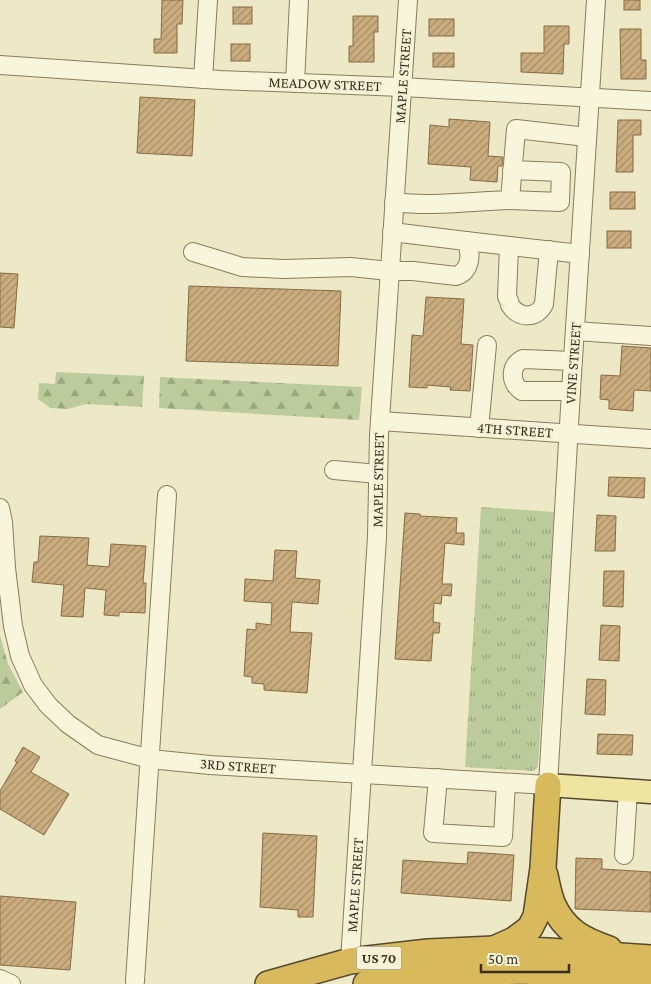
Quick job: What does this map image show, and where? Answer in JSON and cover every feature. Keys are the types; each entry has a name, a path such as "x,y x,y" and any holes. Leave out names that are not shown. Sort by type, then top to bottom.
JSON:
{"highway":[{"path":"494,950 514,940 530,928 536,916 543,868 548,785"},
{"path":"543,868 552,904 566,927 588,942 641,957"},
{"name":"US 70","path":"268,984 350,961 428,952 548,951 641,957"},
{"path":"334,984 342,979 350,961"},
{"name":"US 70","path":"366,984 437,974 523,971 651,980"}],"main road":[{"name":"3RD STREET","path":"548,785 651,792"}],"street":[{"path":"203,79 208,0"},
{"path":"295,83 299,0"},
{"name":"MAPLE STREET","path":"350,961 377,537 380,421 389,270 408,0"},
{"name":"VINE STREET","path":"548,785 596,0"},
{"name":"MEADOW STREET","path":"0,65 203,79 402,87 651,101"},
{"path":"510,200 516,129 588,137"},
{"path":"394,202 412,204 510,200 560,202 561,172 512,170"},
{"path":"392,232 580,254"},
{"path":"192,252 242,267 284,269 351,267 456,276 465,271 469,263 469,247 466,241"},
{"path":"508,246 507,297 510,304 519,314 526,316 532,316 542,310 544,304 548,250"},
{"path":"575,331 651,336"},
{"path":"478,428 487,345"},
{"path":"571,391 522,391 518,389 515,383 513,372 517,362 523,360 573,361"},
{"name":"4TH STREET","path":"380,421 651,439"},
{"path":"334,470 378,474"},
{"path":"135,981 166,495"},
{"name":"3RD STREET","path":"0,508 13,626 20,656 33,685 48,705 68,724 98,745 150,759 210,765 548,785"},
{"path":"438,778 433,833 503,837 506,783"},
{"path":"624,855 628,790"},
{"path":"0,979 10,984"}],"green space":[{"path":"56,372 144,376 142,407 86,404 68,409 50,408 38,399 39,383 55,384"},
{"path":"160,377 362,387 359,420 159,408"},
{"path":"481,507 554,512 538,767 533,771 465,767"},
{"path":"0,635 8,664 23,692 0,709"}],"building":[{"path":"162,0 183,0 182,24 177,24 177,53 154,53 154,39 161,39"},
{"path":"624,0 640,0 640,10 624,10"},
{"path":"233,7 252,7 252,24 233,24"},
{"path":"353,16 378,16 378,32 374,32 374,62 349,62 349,46 353,46"},
{"path":"429,19 454,19 454,36 429,36"},
{"path":"544,26 569,26 569,44 564,44 563,74 521,72 521,53 544,53"},
{"path":"620,29 641,29 641,60 646,60 646,79 621,79"},
{"path":"231,44 250,44 250,61 231,61"},
{"path":"433,53 454,53 454,67 433,67"},
{"path":"140,97 195,100 192,156 137,153"},
{"path":"449,119 490,122 488,156 503,157 502,166 498,166 497,182 470,180 471,167 428,164 430,125 449,127"},
{"path":"618,120 641,120 641,135 633,135 633,172 616,172"},
{"path":"610,192 635,192 635,209 610,209"},
{"path":"607,231 631,231 631,248 607,248"},
{"path":"0,273 18,274 14,328 0,327"},
{"path":"189,286 341,291 338,366 186,361"},
{"path":"426,297 464,299 461,344 473,345 470,391 450,390 451,387 427,385 427,388 409,387 412,335 423,336"},
{"path":"622,346 651,348 651,391 634,390 633,411 609,409 609,400 600,399 601,375 620,376"},
{"path":"609,477 645,478 644,498 608,496"},
{"path":"405,513 420,514 420,516 457,518 456,533 464,533 464,545 445,543 442,584 452,584 451,596 442,595 441,604 434,603 433,622 440,623 439,633 433,633 431,661 395,659"},
{"path":"597,515 616,516 615,551 595,551"},
{"path":"40,536 89,538 87,565 109,567 111,544 146,546 143,583 146,583 145,613 119,612 119,616 104,615 106,590 85,588 83,617 61,616 64,585 32,582 34,562 38,562"},
{"path":"275,550 297,551 295,578 320,580 318,604 292,602 290,632 312,633 307,693 264,690 264,684 252,683 252,677 244,676 247,629 256,630 256,623 271,625 272,603 244,601 245,579 273,581"},
{"path":"604,571 624,571 623,607 603,606"},
{"path":"601,625 620,626 619,661 599,660"},
{"path":"587,679 606,680 605,715 585,714"},
{"path":"598,734 633,735 632,755 597,754"},
{"path":"23,747 40,757 31,772 69,794 44,835 0,809 0,791 17,762 15,761"},
{"path":"263,833 317,836 313,917 298,917 298,910 260,907"},
{"path":"468,852 514,855 511,901 401,893 403,860 467,864"},
{"path":"576,858 602,859 602,869 651,872 651,912 575,909"},
{"path":"0,896 76,902 70,970 0,965"}]}
